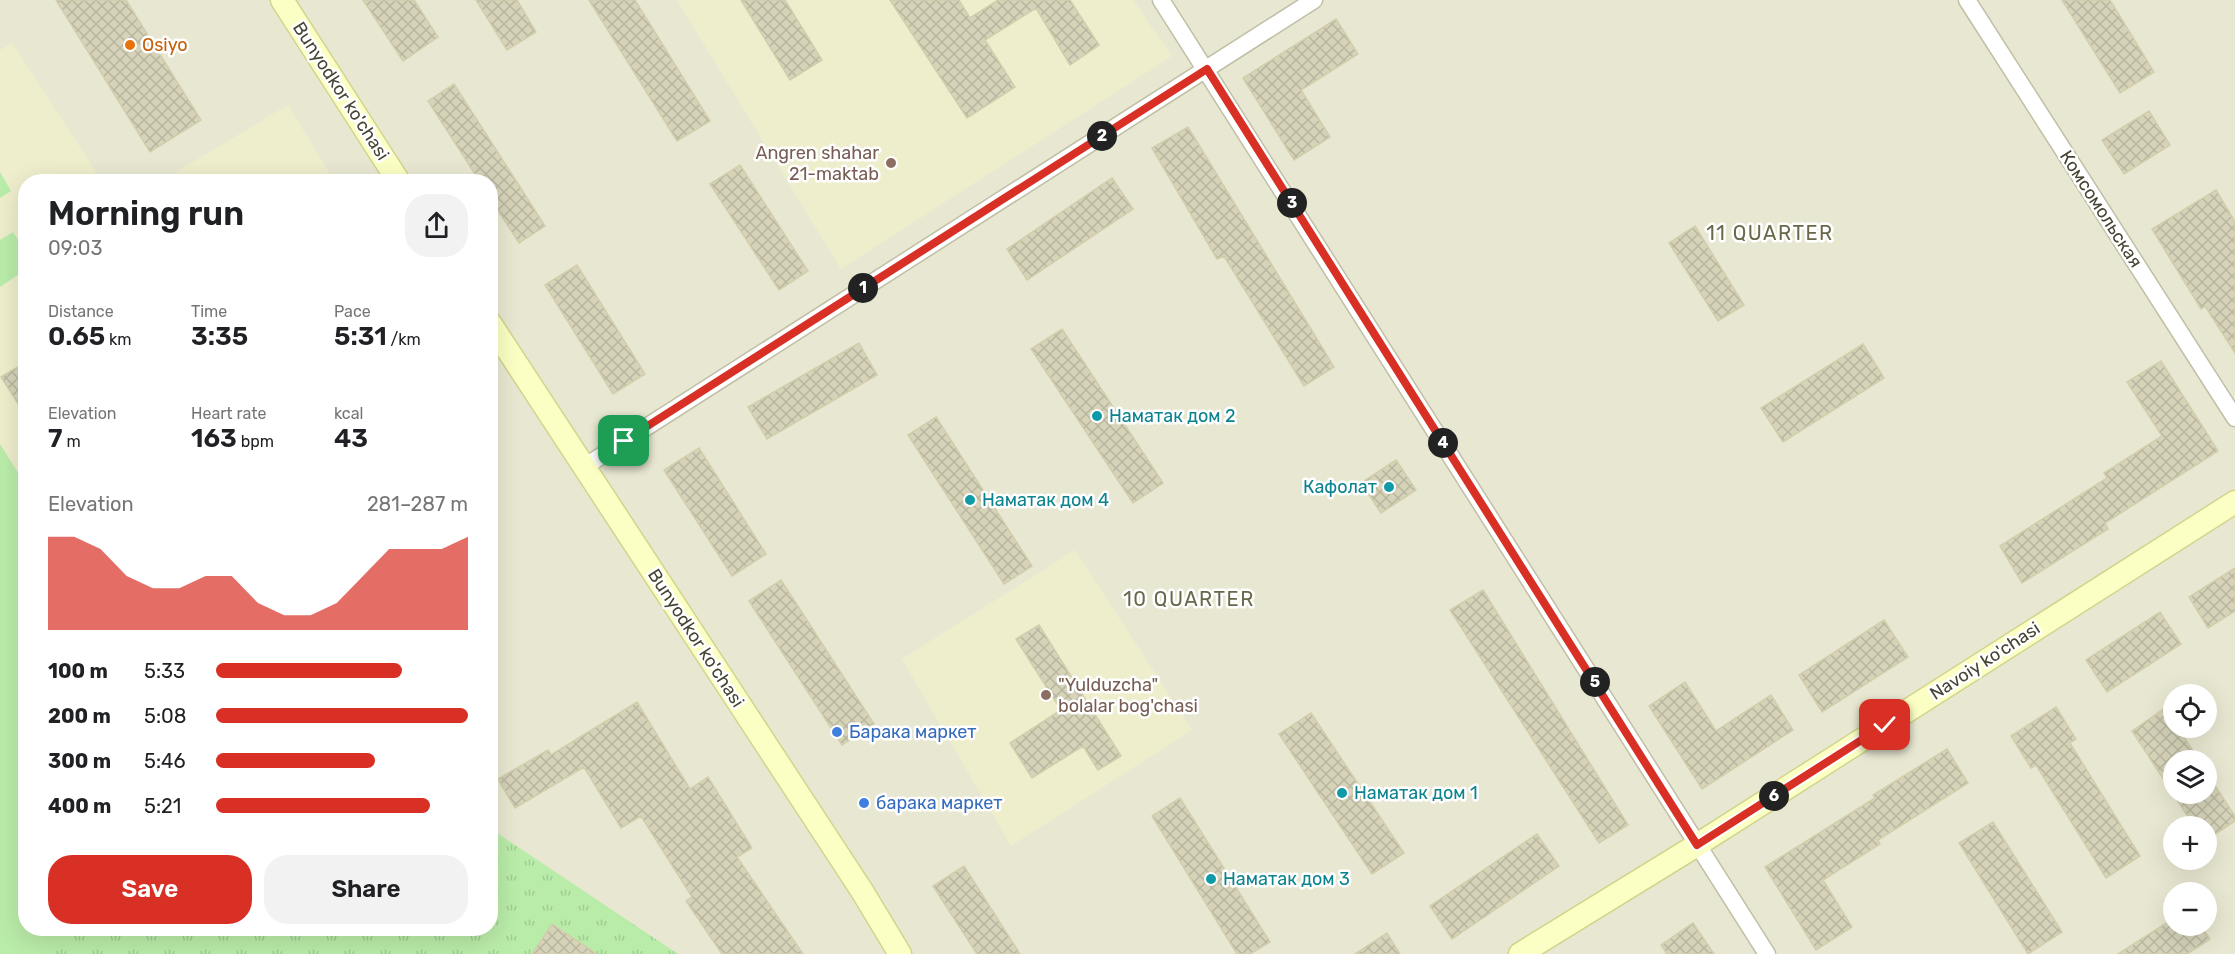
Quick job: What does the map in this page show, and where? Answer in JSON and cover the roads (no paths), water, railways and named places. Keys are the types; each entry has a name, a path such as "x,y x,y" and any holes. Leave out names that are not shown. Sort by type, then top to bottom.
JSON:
{"main road":[{"name":"Bunyodkor ko'chasi","path":"282,0 394,174"},
{"name":"Bunyodkor ko'chasi","path":"498,335 862,891 900,954"},
{"name":"Navoiy ko'chasi","path":"1520,954 1697,845 2235,501"}],"street":[{"path":"1161,0 1207,69 1767,954"},
{"path":"584,467 1314,0"},
{"name":"Комсомольская","path":"1967,0 2235,418"}],"place":[{"name":"Osiyo","path":"130,45"},
{"name":"Angren shahar 21-maktab","path":"891,163"},
{"name":"Наматак дом 2","path":"1097,416"},
{"name":"Кафолат","path":"1389,487"},
{"name":"Наматак дом 4","path":"970,500"},
{"name":"\"Yulduzcha\" bolalar bog'chasi","path":"1046,695"},
{"name":"Барака маркет","path":"837,732"},
{"name":"Наматак дом 1","path":"1342,793"},
{"name":"барака маркет","path":"864,803"},
{"name":"Наматак дом 3","path":"1211,879"}],"district":[{"name":"11 QUARTER","path":"1770,233"},
{"name":"10 QUARTER","path":"1189,599"}]}
